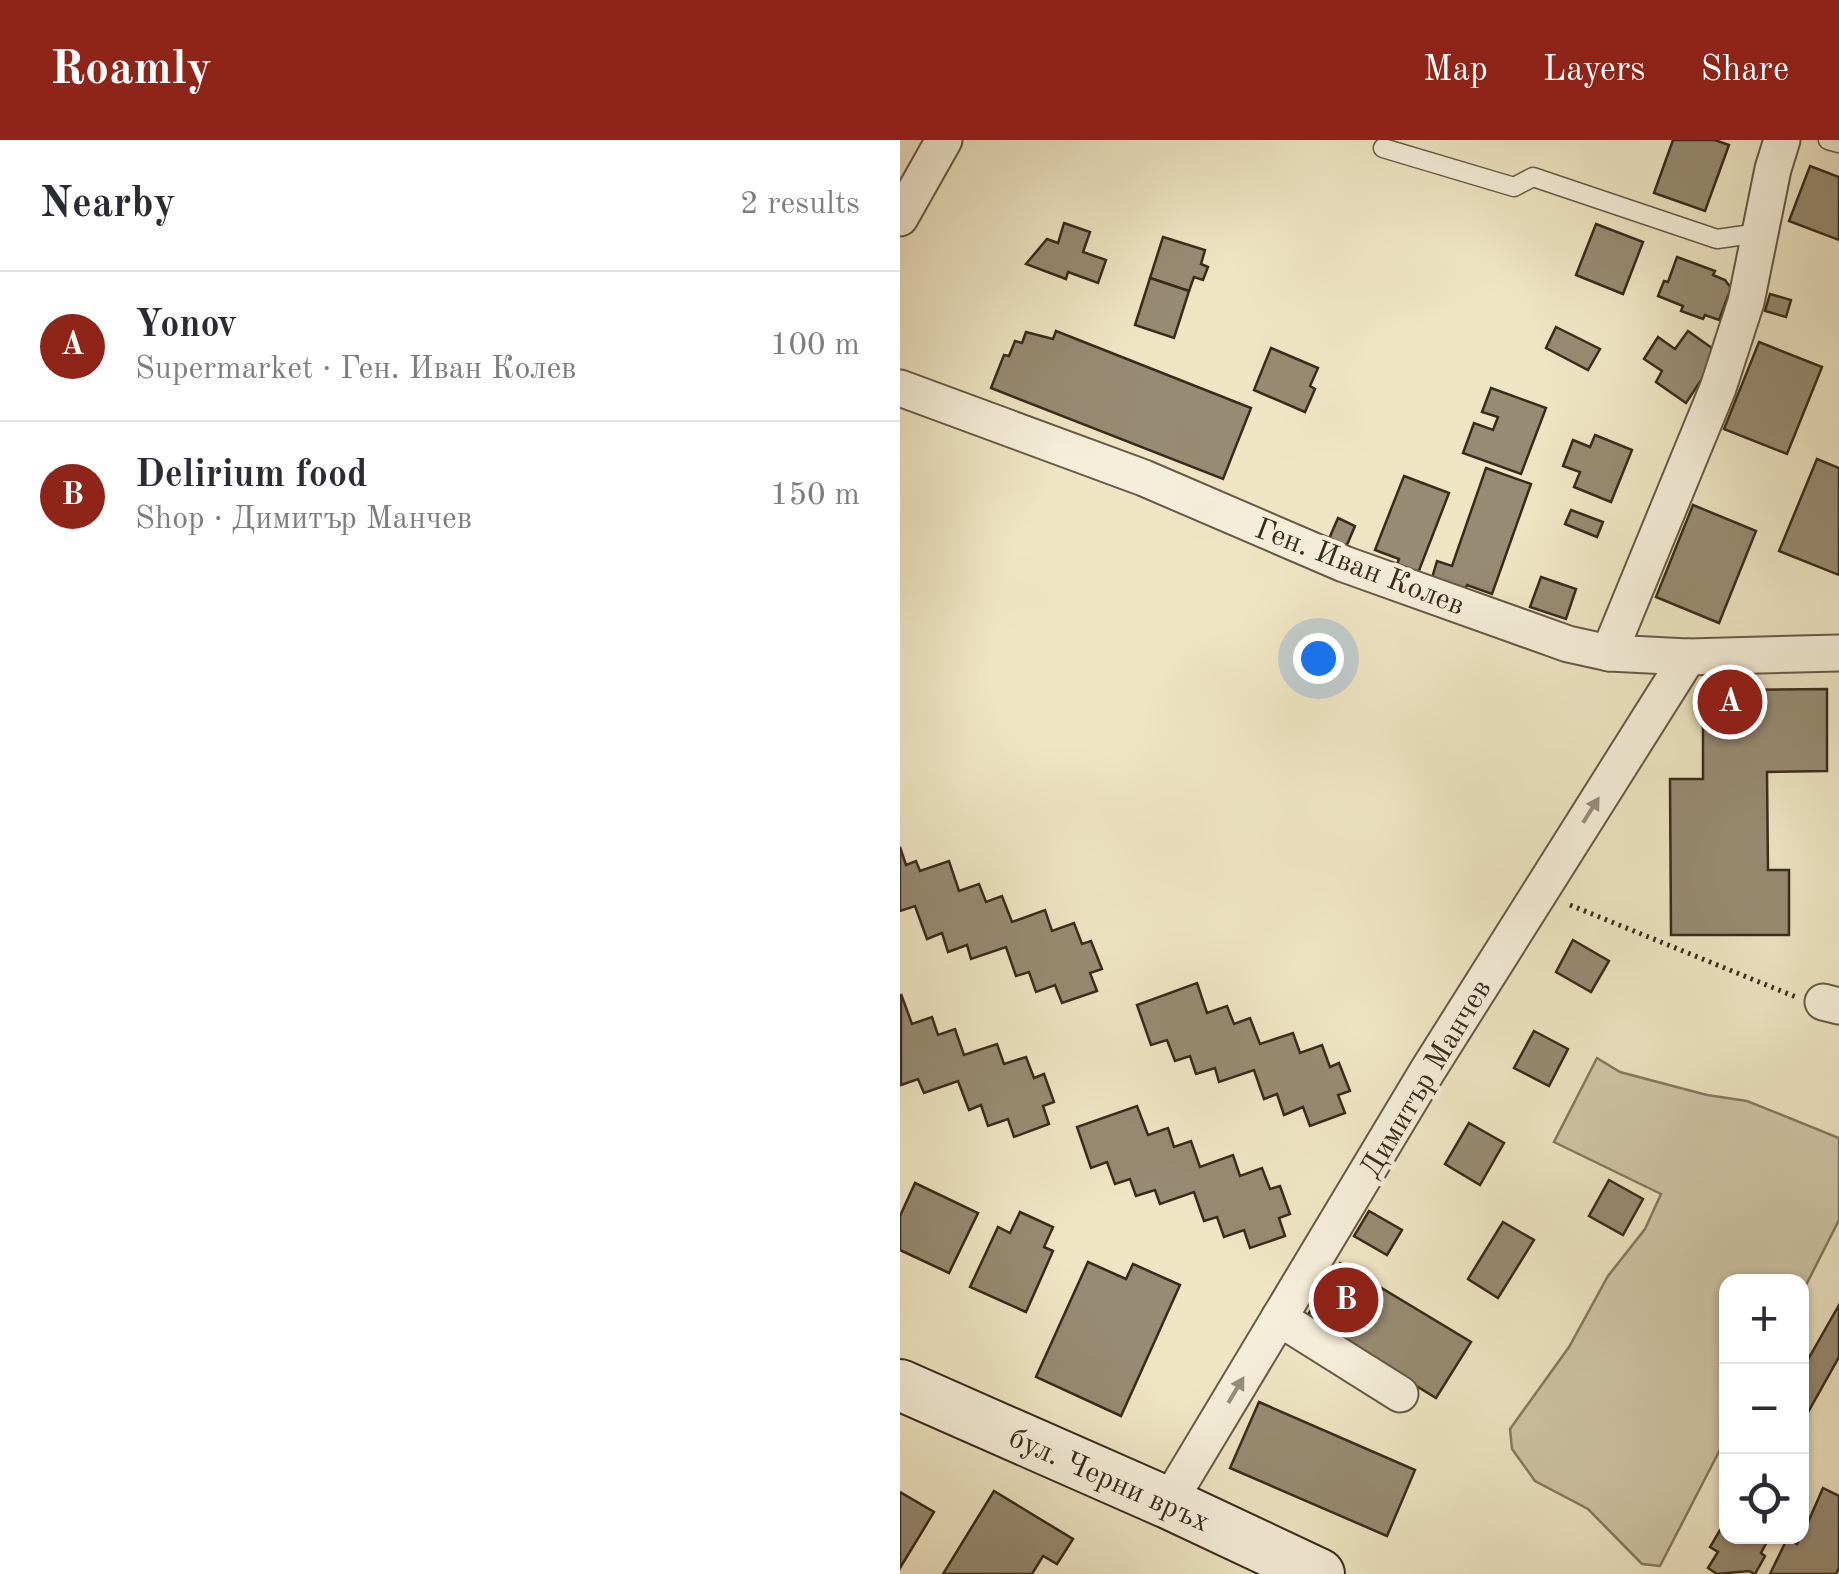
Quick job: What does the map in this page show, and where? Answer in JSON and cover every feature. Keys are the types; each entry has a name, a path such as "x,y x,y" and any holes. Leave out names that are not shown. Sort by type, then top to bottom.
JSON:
{"main road":[{"name":"бул. Черни връх","path":"900,1385 1319,1574"}],"street":[{"path":"900,218 944,140"},
{"path":"1609,653 1718,388 1746,302 1772,169 1782,140"},
{"name":"Ген. Иван Колев","path":"900,388 1144,478 1344,564 1568,644 1609,653 1688,657 1839,653"},
{"name":"Димитър Манчев","path":"1168,1503 1539,892 1688,657"},
{"path":"1279,1318 1400,1394"}],"lane":[{"path":"1828,140 1839,143"},
{"path":"1384,148 1514,186 1533,177 1717,239 1759,233"}],"path":[{"path":"1539,892 1794,997 1831,1004"}],"shaded area":[{"path":"1597,1058 1620,1072 1707,1095 1747,1101 1839,1138 1839,1220 1809,1279 1809,1274 1719,1274 1719,1452 1660,1566 1642,1564 1588,1509 1535,1481 1512,1449 1510,1429 1569,1347 1608,1276 1645,1229 1661,1194 1554,1142"}],"building":[{"path":"1673,140 1715,140 1729,145 1705,211 1654,193"},
{"path":"1810,166 1839,177 1839,240 1789,221"},
{"path":"1064,223 1090,232 1083,252 1106,260 1098,283 1068,272 1066,279 1026,264 1047,239 1058,243"},
{"path":"1596,224 1643,242 1623,294 1576,275"},
{"path":"1163,237 1205,250 1201,264 1208,267 1203,280 1194,277 1189,291 1150,278"},
{"path":"1677,257 1715,271 1713,275 1731,288 1719,320 1681,311 1683,306 1658,296"},
{"path":"1150,278 1189,291 1174,338 1135,325"},
{"path":"1770,294 1791,300 1786,317 1765,311"},
{"path":"1556,327 1600,349 1588,370 1546,348"},
{"path":"1056,331 1251,408 1223,479 991,388 1004,355 1009,356 1015,341 1022,343 1026,332 1053,339"},
{"path":"1688,331 1719,353 1686,403 1656,382 1662,371 1644,359 1658,337 1675,349"},
{"path":"1759,342 1822,367 1787,454 1724,429"},
{"path":"1271,348 1318,368 1310,386 1315,389 1305,412 1254,390"},
{"path":"1491,388 1546,408 1521,474 1463,453 1474,423 1493,430 1498,417 1482,412"},
{"path":"1595,435 1632,450 1611,502 1574,487 1580,472 1563,466 1573,440 1590,447"},
{"path":"1817,459 1839,468 1839,575 1779,551"},
{"path":"1486,468 1531,484 1492,594 1467,585 1463,596 1430,585 1437,561 1452,566"},
{"path":"1404,476 1449,493 1413,586 1392,578 1399,559 1375,550"},
{"path":"1693,505 1756,531 1719,623 1656,597"},
{"path":"1571,510 1603,522 1597,537 1565,524"},
{"path":"1338,518 1355,526 1343,554 1326,546"},
{"path":"1541,577 1576,589 1566,619 1530,607"},
{"path":"1827,689 1827,771 1767,772 1768,870 1789,870 1789,935 1671,935 1670,779 1703,779 1703,708 1717,708 1717,690"},
{"path":"900,847 906,865 916,861 920,871 949,861 959,891 979,884 986,902 1002,896 1012,922 1045,910 1052,931 1074,923 1082,944 1091,941 1102,969 1090,973 1097,991 1062,1003 1055,985 1036,992 1029,972 1016,976 1006,947 971,959 967,945 948,952 942,933 927,939 915,906 900,911"},
{"path":"1573,940 1609,961 1591,992 1556,972"},
{"path":"1197,983 1207,1013 1227,1006 1234,1024 1250,1018 1260,1044 1293,1033 1300,1053 1322,1045 1330,1067 1339,1063 1350,1091 1338,1095 1345,1113 1310,1126 1303,1107 1284,1115 1277,1094 1264,1099 1254,1070 1219,1082 1215,1068 1196,1074 1190,1056 1175,1061 1167,1040 1151,1045 1137,1005"},
{"path":"901,994 912,1024 932,1017 938,1035 955,1029 964,1055 997,1044 1004,1064 1026,1057 1034,1078 1044,1074 1054,1102 1043,1106 1049,1124 1014,1137 1008,1119 988,1126 981,1105 969,1110 958,1081 924,1093 918,1079 901,1085"},
{"path":"1534,1031 1568,1049 1549,1086 1514,1068"},
{"path":"1137,1106 1148,1135 1168,1128 1174,1147 1191,1141 1200,1167 1233,1155 1240,1176 1262,1168 1270,1189 1280,1186 1290,1214 1279,1218 1285,1236 1250,1248 1244,1230 1224,1237 1217,1217 1204,1221 1194,1192 1160,1204 1155,1190 1136,1196 1130,1179 1115,1184 1107,1162 1091,1168 1077,1127"},
{"path":"1469,1123 1504,1143 1480,1185 1445,1164"},
{"path":"1609,1180 1643,1199 1623,1235 1589,1216"},
{"path":"915,1183 978,1213 949,1273 900,1250 900,1216"},
{"path":"1369,1211 1402,1230 1387,1255 1354,1236"},
{"path":"1020,1212 1053,1227 1044,1247 1053,1251 1026,1312 970,1287 998,1227 1010,1233"},
{"path":"1503,1222 1534,1240 1498,1298 1468,1279"},
{"path":"1088,1262 1126,1279 1133,1264 1180,1285 1121,1416 1036,1377"},
{"path":"1340,1263 1471,1342 1436,1398 1306,1318"},
{"path":"1839,1305 1839,1357 1809,1411 1809,1358"},
{"path":"1259,1402 1415,1470 1387,1536 1230,1468"},
{"path":"1823,1488 1839,1496 1836,1574 1770,1574 1785,1544 1809,1544 1809,1520"},
{"path":"994,1491 1073,1539 1057,1564 1043,1556 1032,1574 943,1574"},
{"path":"900,1492 934,1512 900,1568"},
{"path":"1719,1532 1719,1544 1766,1544 1761,1553 1765,1556 1755,1574 1717,1574 1708,1568 1718,1552 1710,1547"}],"place":[{"name":"Yonov","path":"1730,702"},
{"name":"Delirium food","path":"1346,1300"}]}
